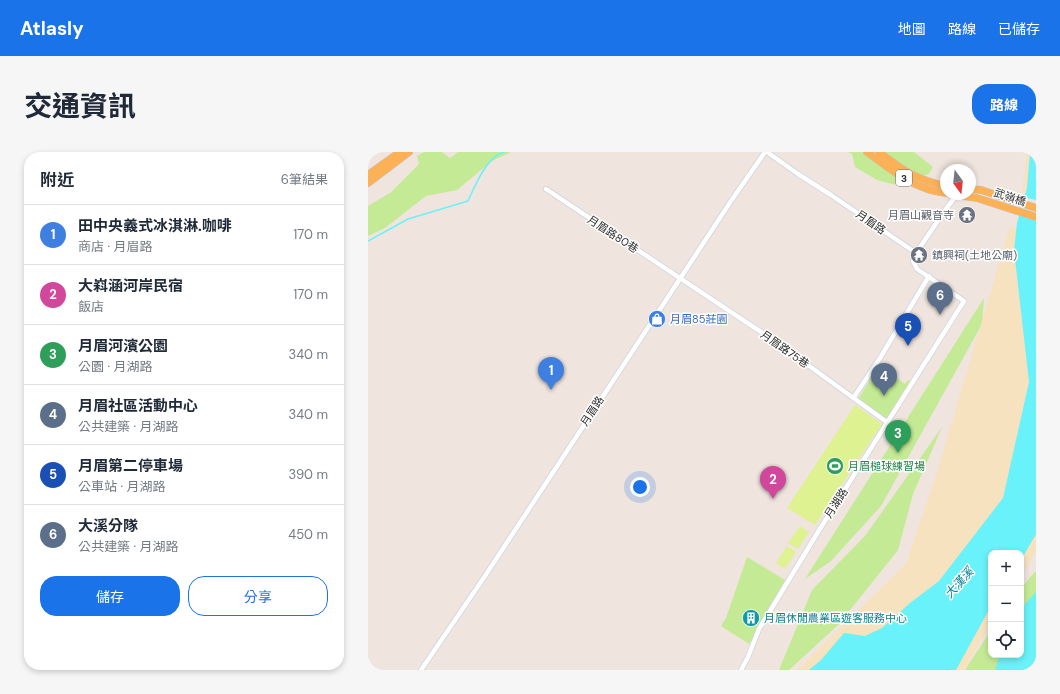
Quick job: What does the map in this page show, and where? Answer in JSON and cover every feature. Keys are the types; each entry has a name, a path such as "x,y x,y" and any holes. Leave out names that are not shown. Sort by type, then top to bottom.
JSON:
{"main road":[{"path":"368,175 400,152"},
{"path":"368,182 409,152"},
{"name":"3","path":"867,152 885,166 910,181 925,189 940,192"},
{"name":"3","path":"879,152 903,170 916,177 940,184"},
{"name":"武嶺橋","path":"976,190 1036,208"},
{"name":"武嶺橋","path":"976,198 1036,217"}],"street":[{"name":"月眉路","path":"421,670 485,576 680,277 766,152 916,253"},
{"name":"月眉路80巷","path":"546,189 680,277"},
{"path":"916,253 951,200"},
{"name":"月湖路","path":"741,670 759,629 818,532 964,300 917,269 913,261 916,253"},
{"path":"854,398 880,358 929,276"},
{"name":"月眉路75巷","path":"680,277 779,344 888,423"}],"green space":[{"path":"424,152 442,152 450,158 458,152 511,152 492,161 457,190 426,196 385,228 368,236 368,206 390,193 419,164 417,156"},
{"path":"848,152 861,152 871,157 904,183 900,186 877,180 855,167 852,154"},
{"path":"881,152 914,152 933,167 929,174 922,176"},
{"path":"984,298 982,324 881,506 831,561 805,579"},
{"path":"879,365 905,384 908,380 912,383 887,422 857,401"},
{"name":"月眉槌球練習場","path":"855,405 882,424 815,525 787,508"},
{"path":"942,427 913,494 898,550 838,625 789,670 779,670 812,590 865,536"},
{"path":"800,526 809,532 798,549 788,543"},
{"path":"787,546 796,552 785,569 776,563"},
{"path":"747,557 785,580 749,644 721,626 726,618"},
{"path":"1036,571 1036,670 965,670 988,635 988,658 1024,658 1024,585"}],"sand":[{"path":"1027,152 1036,152 1036,196 1022,192"},
{"path":"1010,227 1036,234 1036,552 1024,571 1024,550 988,550 988,628 964,670 797,670 906,564 938,469"}],"water":[{"name":"大漢溪","path":"1030,152 1036,152 1036,534 1024,555 1024,550 988,550 988,611 956,670 809,670 821,660 844,633 865,636 882,628 910,603 939,581 1003,498 1029,382 1014,250 1017,223 1027,188"},
{"path":"1036,592 1036,670 995,670 999,658 1024,658 1024,606"}],"pier":[{"path":"1022,197 1036,200 1036,220 1017,214"}],"waterway":[{"path":"368,241 408,219 468,201 487,165 492,159 504,152"}],"place":[{"name":"月眉山觀音寺","path":"967,215"},
{"name":"鎮興祠(土地公廟)","path":"919,255"},
{"name":"大溪分隊","path":"940,315"},
{"name":"月眉85莊園","path":"657,319"},
{"name":"月眉第二停車場","path":"908,346"},
{"name":"田中央義式冰淇淋.咖啡","path":"551,390"},
{"name":"月眉社區活動中心","path":"884,396"},
{"name":"月眉河濱公園","path":"898,453"},
{"name":"月眉槌球練習場","path":"835,466"},
{"name":"大嵙涵河岸民宿","path":"773,499"},
{"name":"月眉休閒農業區遊客服務中心","path":"751,618"}]}
